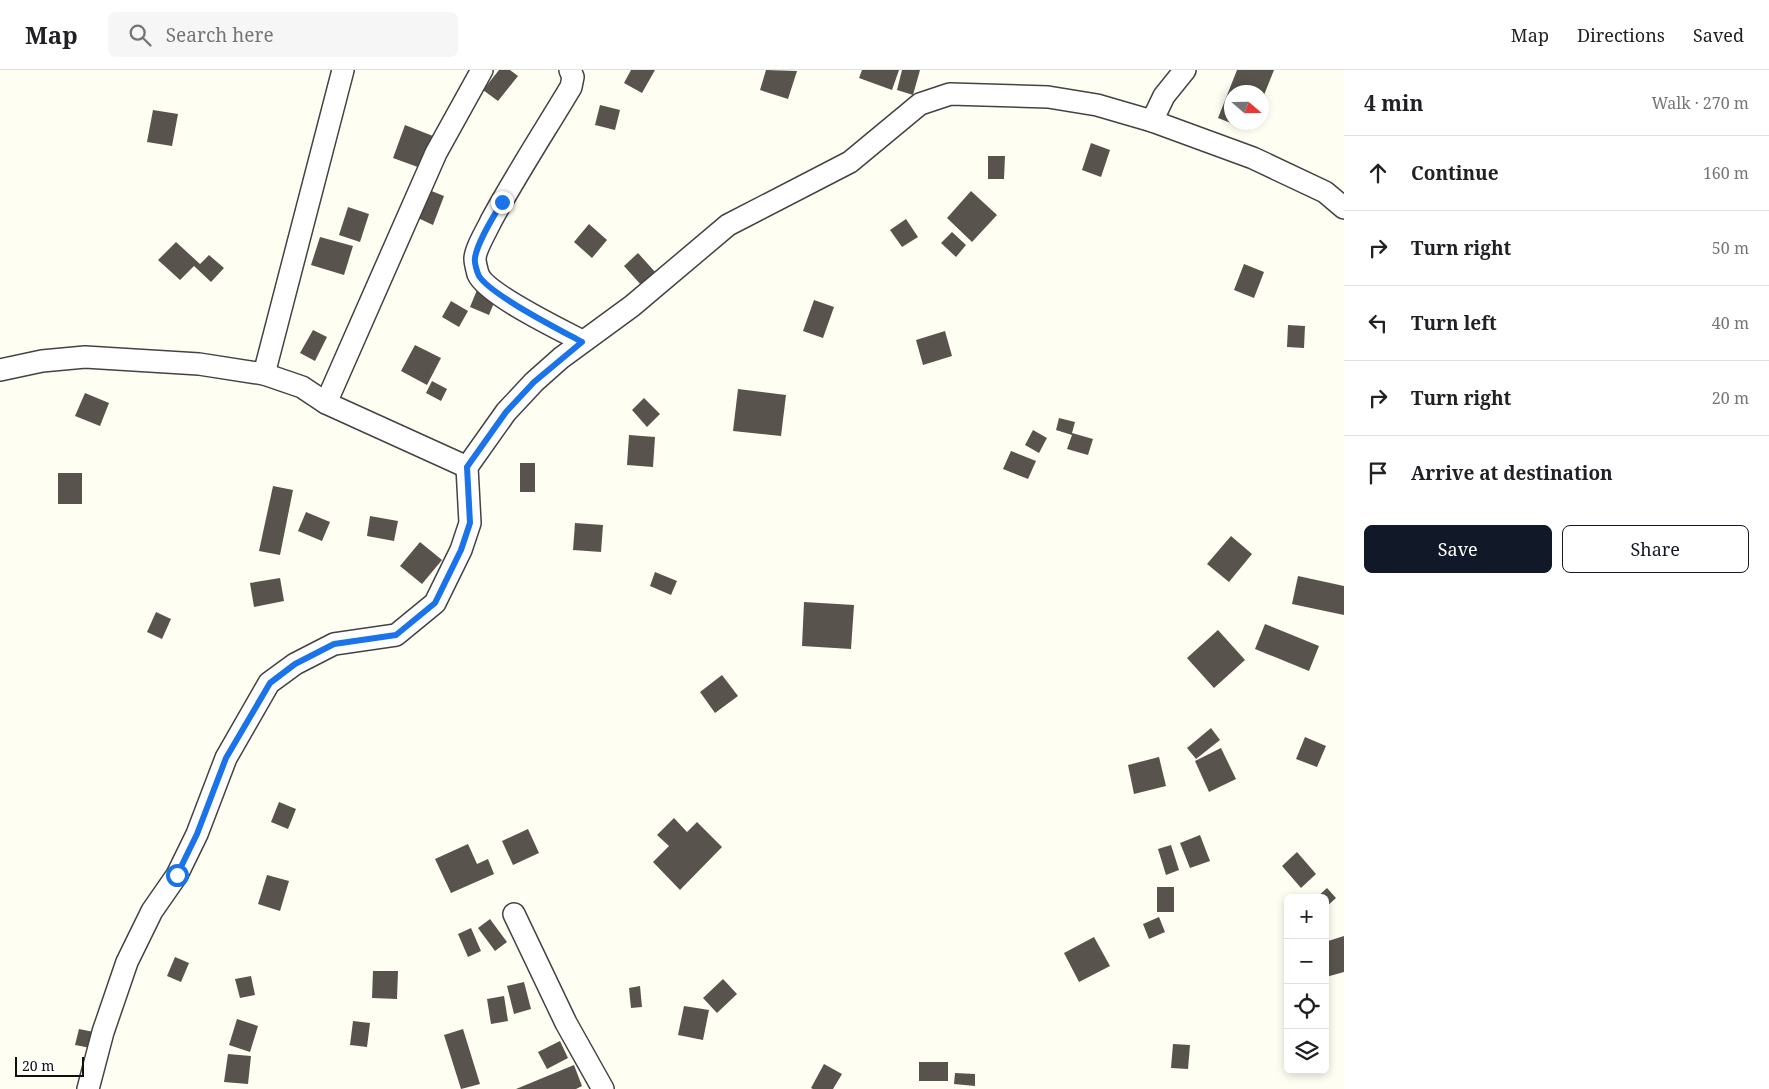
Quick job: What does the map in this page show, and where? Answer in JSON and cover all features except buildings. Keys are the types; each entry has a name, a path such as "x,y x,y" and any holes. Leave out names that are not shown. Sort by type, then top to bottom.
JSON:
{"street":[{"path":"264,374 343,70"},
{"path":"326,403 436,153 482,70"},
{"path":"570,70 573,76 570,87 482,238 475,258 479,275 485,283 545,322 582,342"},
{"path":"1152,121 1164,96 1185,70"},
{"path":"88,1089 103,1032 127,962 152,910 177,875 197,834 226,758 270,683 295,664 334,644 396,635 435,603 461,550 470,523 467,467 506,412 534,382 582,342 632,306 728,225 850,162 920,104 950,94 1048,97 1097,105 1152,121 1253,158 1326,192 1344,208"},
{"path":"0,370 42,361 85,357 199,364 264,374 302,387 326,403 467,467"},
{"path":"514,914 566,1023 604,1089"}],"route":[{"path":"177,875 197,834 226,758 270,683 295,664 334,644 396,635 435,603 461,550 470,523 467,467 506,412 534,382 582,342 545,322 499,293 485,283 479,275 475,258 482,238 502,202"}]}
